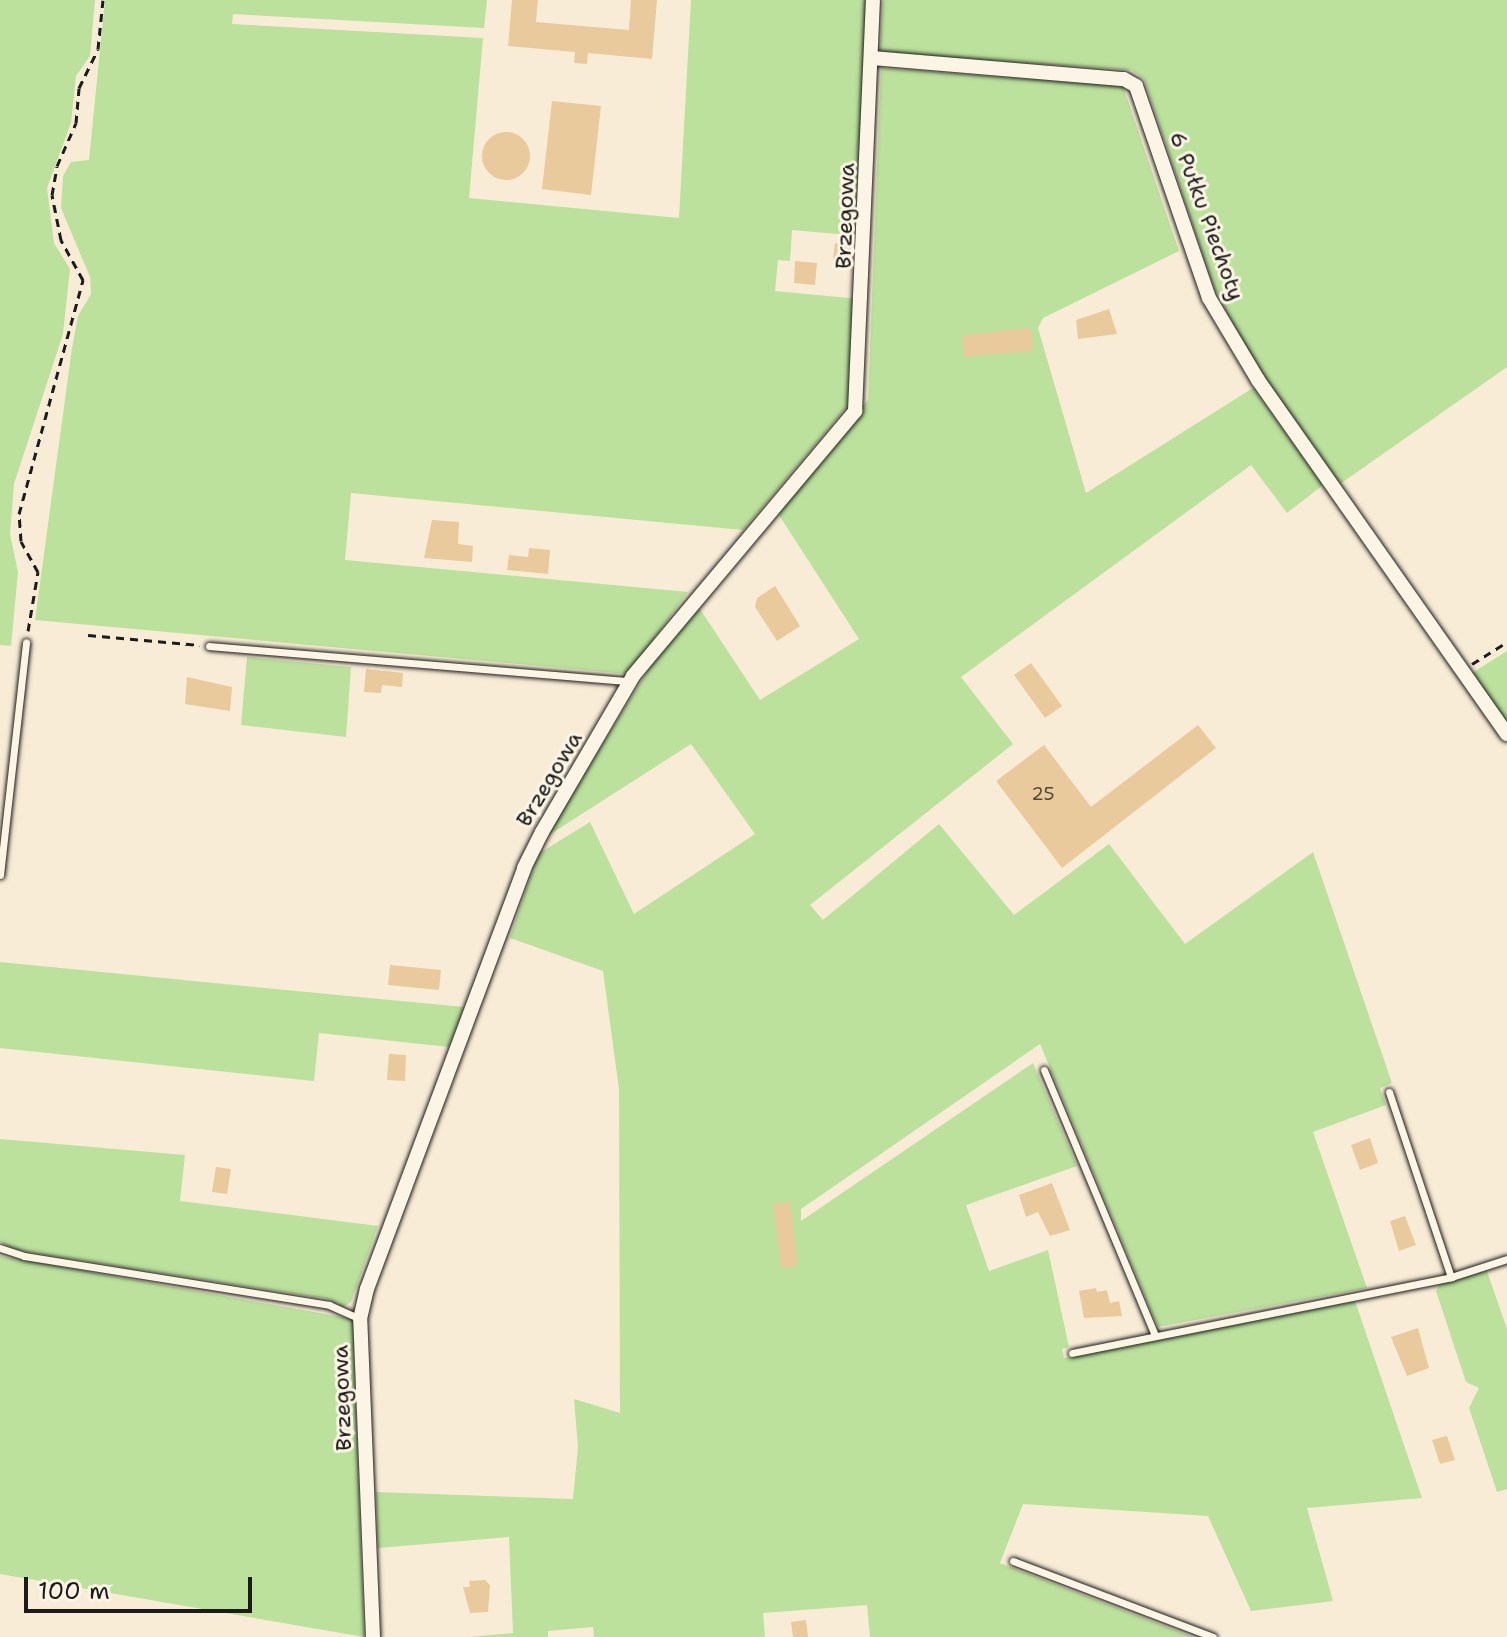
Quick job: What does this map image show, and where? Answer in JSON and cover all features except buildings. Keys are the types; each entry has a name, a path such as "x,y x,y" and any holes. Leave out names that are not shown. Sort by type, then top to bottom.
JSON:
{"street":[{"name":"Brzegowa","path":"373,1637 360,1319 389,1227 524,868 630,682 855,411 859,399 873,0"},
{"name":"6 Pułku Piechoty","path":"872,58 1131,80 1209,298 1258,380 1507,734"}],"lane":[{"path":"0,875 26,642"},
{"path":"209,646 630,682"},
{"path":"1044,1070 1155,1336"},
{"path":"1389,1092 1451,1277"},
{"path":"0,1248 24,1256 329,1305 360,1319"},
{"path":"1072,1353 1451,1277 1507,1259"},
{"path":"1013,1561 1213,1637"}],"path":[{"path":"26,642 38,572 21,541 19,514 83,280 61,240 52,195 57,166 76,123 79,88 98,49 103,0"},
{"path":"88,635 209,646"},
{"path":"1462,670 1507,642"}],"green space":[{"path":"0,0 95,0 90,56 76,76 71,123 47,188 54,243 70,269 63,334 14,484 10,534 18,572 11,646 0,645"},
{"path":"105,0 487,0 484,28 233,14 232,24 483,38 469,198 679,218 691,0 868,0 861,236 792,230 790,261 778,260 775,291 859,299 854,398 743,530 351,493 345,560 688,592 628,674 35,620 72,348 78,316 91,294 90,277 61,208 63,176 71,162 89,160"},
{"path":"883,0 1507,0 1507,367 1340,484 1248,354 1214,288 1144,79 1131,70 880,53"},
{"path":"881,68 1123,86 1179,251 1043,318 1038,328 1086,493 1253,388 1323,485 1287,513 1251,465 961,677 1013,744 810,905 823,920 939,824 1014,915 1109,844 1185,944 1313,852 1392,1083 1380,1088 1386,1105 1313,1132 1367,1288 1158,1327 1040,1044 801,1209 801,1221 1033,1063 1077,1166 966,1205 989,1271 1048,1250 1069,1347 1062,1349 1064,1358 1355,1301 1422,1498 1307,1508 1333,1601 1251,1611 1208,1516 1023,1504 1000,1563 1193,1637 870,1637 867,1605 763,1613 765,1637 594,1637 593,1627 548,1631 548,1637 469,1637 513,1633 509,1537 378,1548 376,1492 573,1499 578,1447 574,1399 620,1413 619,1089 603,971 510,938 538,854 590,822 634,914 755,834 691,744 546,837 653,662 698,606 760,700 859,639 777,512 868,400"},
{"path":"1507,651 1507,723 1472,673"},
{"path":"247,657 351,667 346,737 241,725"},
{"path":"0,962 464,1007 449,1047 319,1033 314,1081 0,1048"},
{"path":"0,1139 185,1155 180,1201 378,1226 351,1302 343,1307 327,1299 16,1250 0,1242"},
{"path":"0,1256 353,1319 364,1637 0,1574"},
{"path":"1487,1271 1507,1329 1507,1489 1497,1492 1469,1408 1479,1388 1466,1382 1436,1291 1440,1284"}]}
